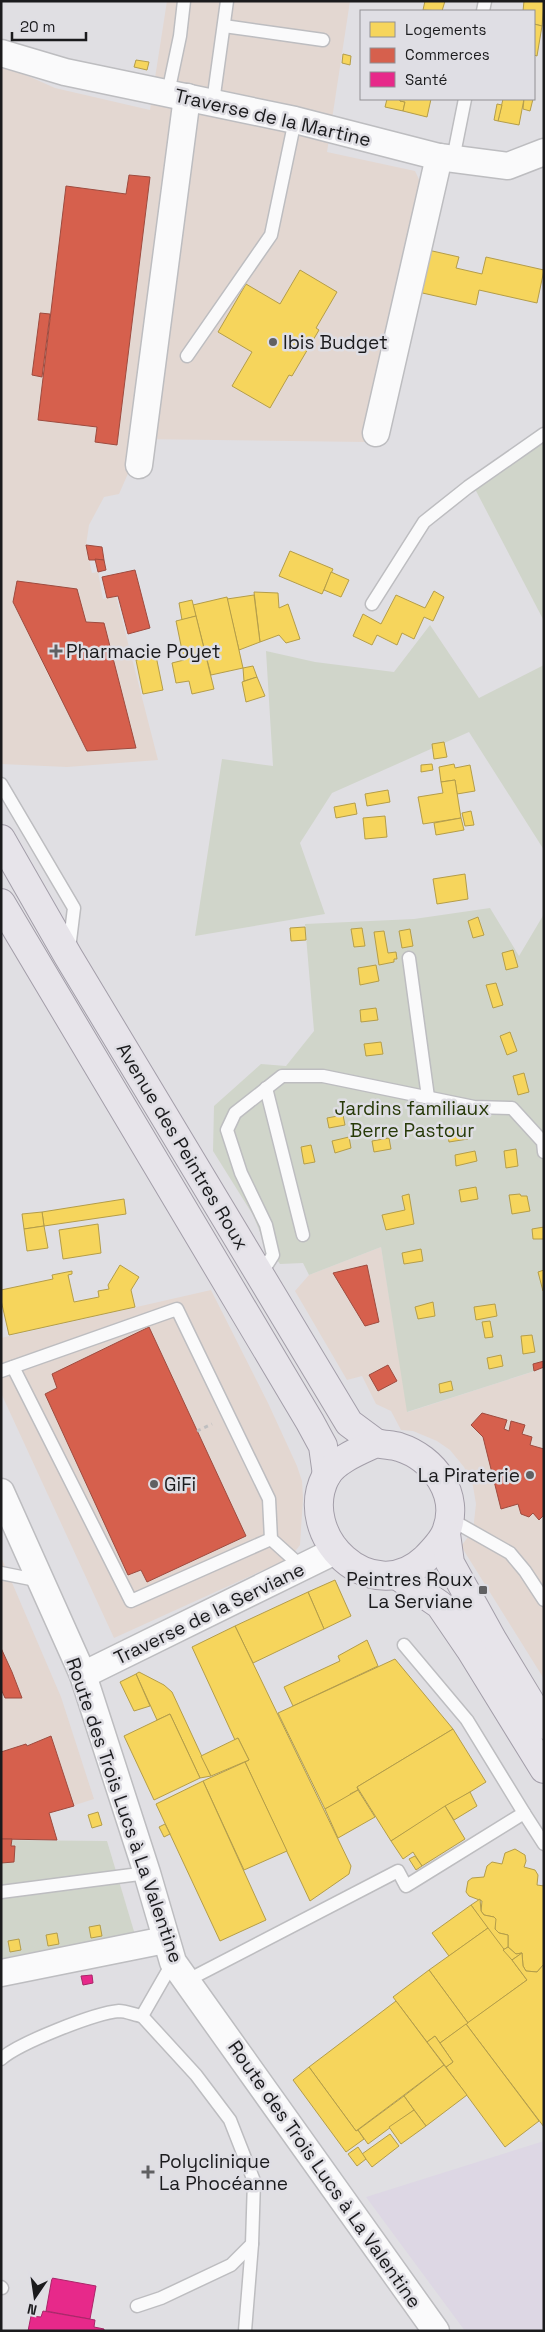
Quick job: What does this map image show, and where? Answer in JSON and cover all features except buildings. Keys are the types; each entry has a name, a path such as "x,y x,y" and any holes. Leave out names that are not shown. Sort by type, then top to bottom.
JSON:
{"main road":[{"name":"Avenue des Peintres Roux","path":"1,839 68,956 349,1423 376,1443"},
{"name":"Avenue des Peintres Roux","path":"1,903 310,1422 323,1446 327,1475"},
{"path":"448,1526 434,1550 418,1565 398,1576 375,1575 353,1566 335,1551 322,1527 319,1500 327,1475 349,1455 376,1443 399,1447 421,1458 442,1478 450,1500 448,1526 450,1563 544,1725"},
{"path":"398,1576 440,1605 470,1649 544,1769"}],"street":[{"name":"Traverse de la Martine","path":"1,53 65,72 295,120 446,158 508,166 544,152"},
{"path":"139,465 177,95"},
{"path":"376,434 446,158"},
{"name":"Route des Trois Lucs à La Valentine","path":"1,1492 83,1674 174,1961 436,2331"},
{"name":"Traverse de la Serviane","path":"83,1674 335,1551"},
{"path":"1,1973 174,1961"}],"lane":[{"path":"177,95 184,1"},
{"path":"213,102 228,1"},
{"path":"224,26 323,40"},
{"path":"446,158 465,100"},
{"path":"187,356 271,235 295,120"},
{"path":"372,604 424,522 468,487 544,434"},
{"path":"1,784 74,908 68,956"},
{"path":"409,958 428,1097"},
{"path":"261,1274 273,1255 266,1224 241,1173 227,1130 235,1113 282,1076 323,1076 474,1106 512,1108 543,1145"},
{"path":"266,1088 303,1235"},
{"path":"271,1539 131,1601 7,1369 177,1309 269,1499 271,1539 302,1567"},
{"path":"448,1526 510,1553 525,1571 544,1600"},
{"path":"1,1573 41,1581"},
{"path":"404,1645 467,1720 544,1844"},
{"path":"142,2016 174,1961 398,1871 406,1886 524,1813"},
{"path":"1,1892 147,1873"},
{"path":"1,2059 54,2031 88,2018 121,2011 142,2016 196,2075 230,2120 254,2181 252,2244 245,2331"},
{"path":"137,2306 161,2298 231,2265 252,2244"}],"shaded area":[{"path":"167,1 350,1 327,152 415,171 425,192 366,442 135,439 130,469 119,494 104,497 89,525 86,545 92,573 98,572 103,599 116,596 158,760 67,767 1,764 1,64 55,88 150,110"},
{"path":"381,1247 408,1412 544,1368 544,1679 461,1546 473,1531 476,1504 473,1486 464,1467 450,1450 437,1441 413,1431 401,1430 391,1411 376,1404 362,1376 347,1380 295,1291 309,1275"},
{"path":"211,1290 268,1403 297,1466 302,1481 303,1498 300,1545 290,1558 114,1638 1,1393 1,1338"},
{"path":"1,1557 61,1697 94,1799 50,1813 57,1840 1,1839"},
{"path":"544,2141 544,2331 465,2331 366,2197"}],"green space":[{"path":"544,431 544,621 475,489"},
{"path":"430,625 479,698 544,665 544,850 469,732 332,793 300,843 325,914 195,936 222,759 273,766 266,651 315,662 394,672"},
{"name":"Jardins familiaux Berre Pastour","path":"490,908 519,956 544,914 544,1368 407,1412 381,1247 309,1275 303,1263 280,1264 264,1242 253,1215 213,1151 214,1106 261,1064 286,1066 314,1031 305,924 414,919"},
{"path":"1,1840 107,1841 136,1938 1,1962"}],"place":[{"name":"Ibis Budget","path":"273,342"},
{"name":"Pharmacie Poyet","path":"56,651"},
{"name":"La Piraterie","path":"530,1475"},
{"name":"GiFi","path":"154,1484"},
{"name":"Peintres Roux La Serviane","path":"483,1590"},
{"name":"Polyclinique La Phocéanne","path":"148,2172"}]}
